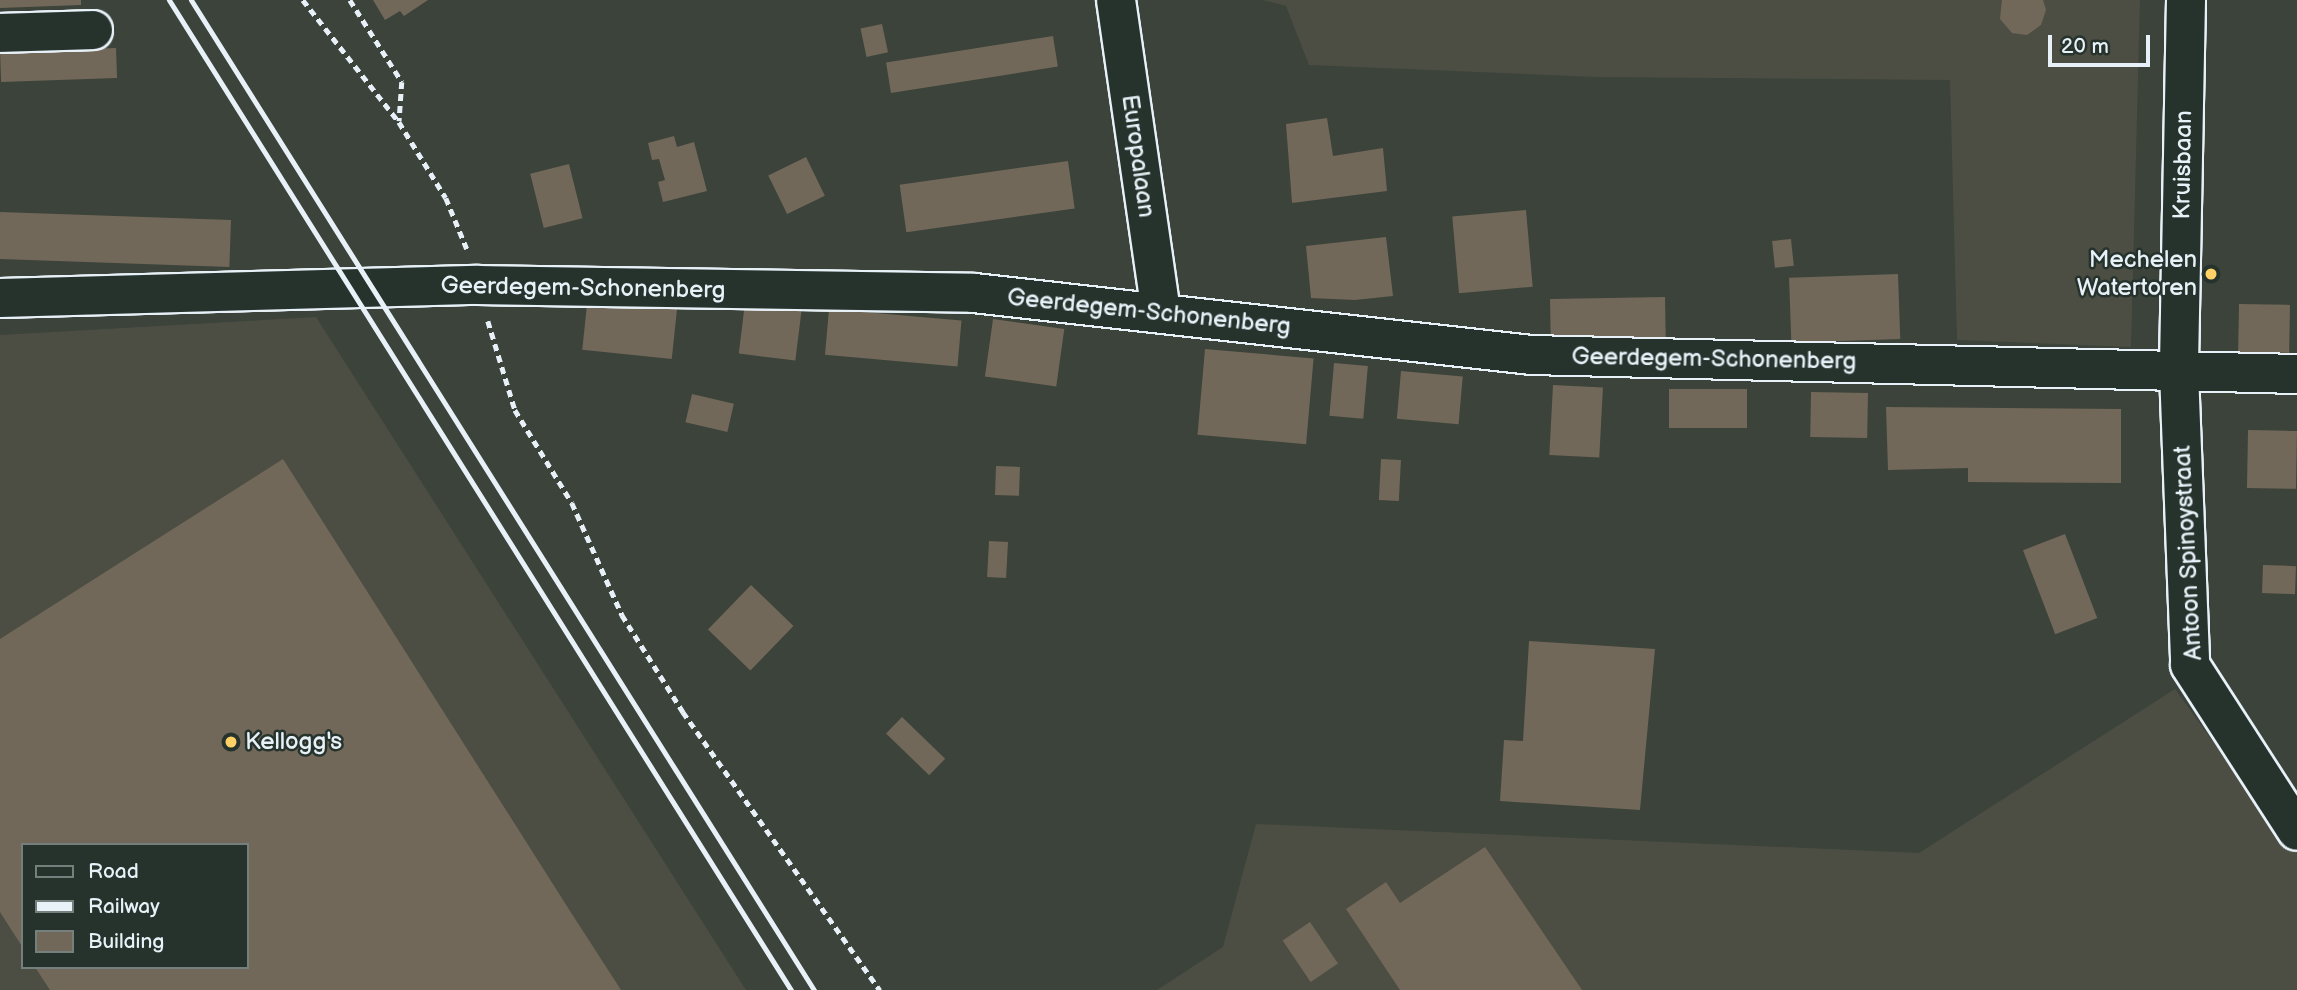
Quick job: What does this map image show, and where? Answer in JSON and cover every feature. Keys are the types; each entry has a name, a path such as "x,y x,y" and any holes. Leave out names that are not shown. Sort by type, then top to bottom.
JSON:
{"street":[{"name":"Europalaan","path":"1116,0 1161,313"},
{"name":"Kruisbaan","path":"2179,372 2186,0"},
{"path":"0,33 93,30"},
{"name":"Geerdegem-Schonenberg","path":"0,298 474,270 974,293 1531,355 2297,374"},
{"name":"Antoon Spinoystraat","path":"2179,372 2190,666 2297,831"}],"path":[{"path":"303,0 399,122 446,198 474,270 515,410 572,503 622,615 683,712 880,990"},
{"path":"350,0 402,82 399,122"}],"shaded area":[{"path":"1263,0 2140,0 2131,347 1957,340 1950,80 1596,77 1309,65 1286,6"},
{"path":"316,317 746,990 0,990 0,335"},
{"path":"2175,689 2276,829 2297,828 2297,990 1157,990 1223,947 1256,824 1919,853"}],"building":[{"path":"0,0 81,0 81,5 0,8"},
{"path":"373,0 428,0 404,16 400,11 385,20"},
{"path":"2002,0 2043,0 2046,10 2041,25 2027,35 2012,33 2000,19"},
{"path":"882,24 888,52 867,57 860,29"},
{"path":"1053,36 1058,67 891,93 886,62"},
{"path":"116,48 117,78 1,82 0,52"},
{"path":"1327,118 1333,156 1383,148 1387,191 1292,203 1286,124"},
{"path":"674,136 677,147 694,142 707,191 663,202 658,182 665,180 659,159 652,160 648,143"},
{"path":"806,157 825,196 787,214 768,175"},
{"path":"1068,161 1075,209 906,232 900,185"},
{"path":"569,164 583,218 544,228 530,174"},
{"path":"1526,210 1533,287 1459,293 1452,216"},
{"path":"0,212 231,220 229,267 0,259"},
{"path":"1386,237 1393,296 1355,300 1311,298 1306,246"},
{"path":"1791,239 1794,266 1775,268 1772,241"},
{"path":"1898,274 1900,339 1791,343 1789,278"},
{"path":"588,295 678,304 672,359 582,350"},
{"path":"1665,297 1666,338 1551,340 1550,299"},
{"path":"745,303 802,310 795,361 739,354"},
{"path":"2239,304 2290,305 2289,353 2238,352"},
{"path":"829,309 961,321 957,366 825,355"},
{"path":"993,319 1064,329 1056,386 985,376"},
{"path":"1205,349 1314,358 1306,444 1198,435"},
{"path":"1334,363 1368,366 1363,419 1329,416"},
{"path":"1401,371 1463,376 1459,424 1397,419"},
{"path":"1553,385 1603,388 1599,458 1549,455"},
{"path":"1669,389 1747,389 1747,428 1669,428"},
{"path":"1811,392 1868,393 1867,438 1810,437"},
{"path":"692,394 734,404 727,432 685,422"},
{"path":"1886,407 2121,409 2121,483 1968,482 1968,468 1888,470"},
{"path":"2248,430 2297,431 2296,489 2247,488"},
{"name":"Kellogg's","path":"283,459 621,990 50,990 36,969 248,969 248,843 21,843 21,945 0,912 0,639"},
{"path":"1381,459 1401,460 1399,501 1379,500"},
{"path":"996,466 1020,467 1019,496 995,495"},
{"path":"2065,534 2097,618 2055,634 2023,550"},
{"path":"989,541 1008,542 1006,578 987,577"},
{"path":"2263,565 2296,566 2295,594 2262,593"},
{"path":"751,585 793,626 750,671 708,630"},
{"path":"1529,641 1655,649 1640,810 1500,801 1504,740 1523,741"},
{"path":"902,717 945,759 929,775 886,734"},
{"path":"1485,847 1582,990 1400,990 1346,909 1386,882 1400,903"},
{"path":"1310,922 1338,963 1311,982 1283,940"}],"railway":[{"path":"169,0 791,990"},
{"path":"191,0 814,990"}],"place":[{"name":"Mechelen Watertoren","path":"2211,274"},
{"name":"Kellogg's","path":"231,742"}]}
